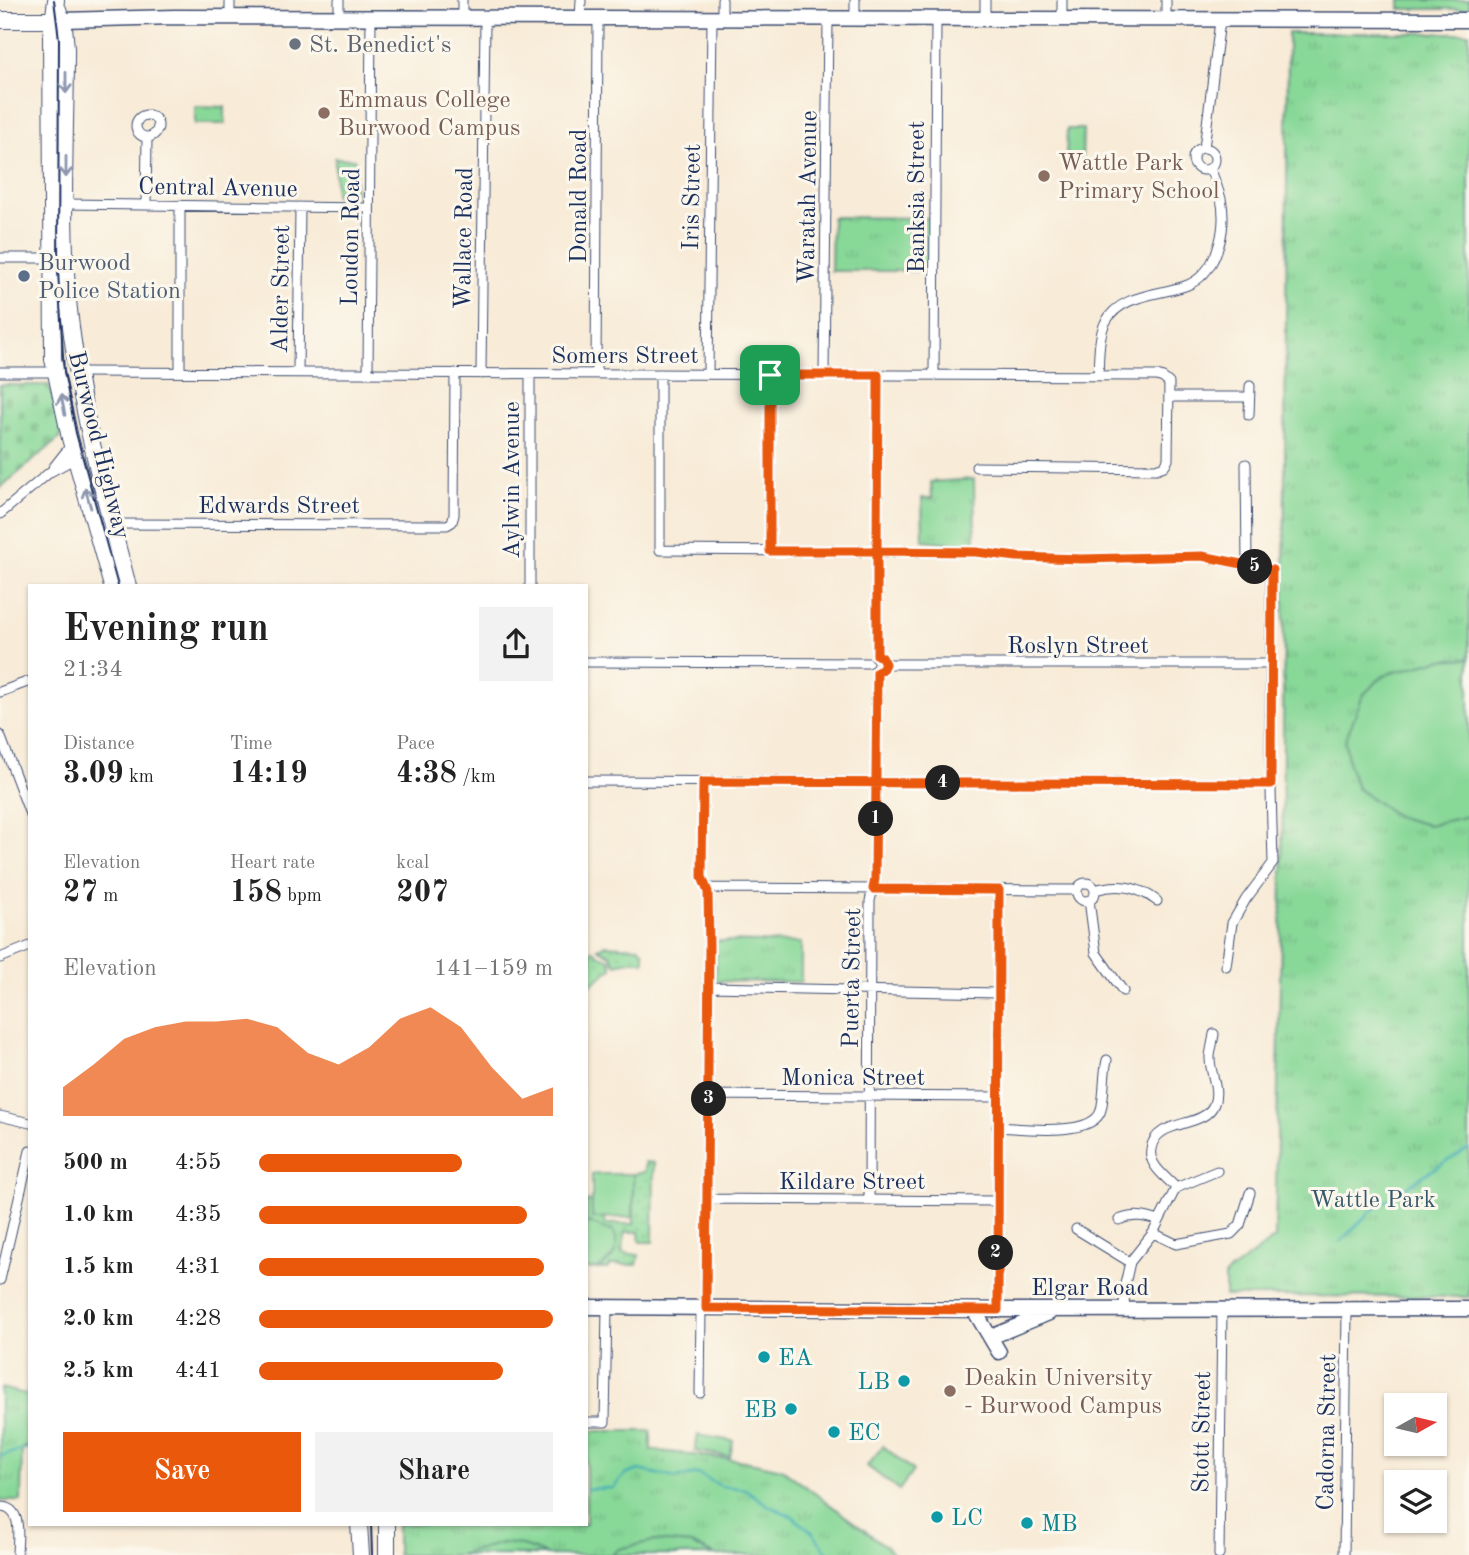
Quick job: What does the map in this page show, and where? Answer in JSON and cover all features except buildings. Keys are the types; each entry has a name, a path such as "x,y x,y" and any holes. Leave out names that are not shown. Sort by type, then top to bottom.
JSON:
{"highway":[{"path":"0,20 57,11"},
{"name":"Burwood Highway","path":"57,11 66,48 59,258 52,332 56,372 76,458 127,584"},
{"name":"Burwood Highway","path":"59,258 112,584"},
{"path":"56,372 78,372"},
{"path":"76,458 83,446 86,419"},
{"path":"359,1526 361,1555"},
{"path":"387,1526 387,1555"}],"main road":[{"path":"57,11 230,18 1469,20"},
{"name":"Elgar Road","path":"588,1307 1469,1309"},
{"path":"974,1310 999,1352"},
{"path":"998,1334 1056,1310"}],"street":[{"path":"230,0 230,18"},
{"path":"339,0 339,18"},
{"path":"462,0 462,19"},
{"path":"580,19 581,0"},
{"name":"Iris Street","path":"708,374 717,19 722,0"},
{"path":"855,0 855,20"},
{"path":"985,0 985,20"},
{"path":"1062,0 1062,20"},
{"path":"1166,0 1166,21"},
{"name":"Loudon Road","path":"368,373 371,18"},
{"name":"Wallace Road","path":"481,373 485,19"},
{"name":"Donald Road","path":"596,374 598,19"},
{"name":"Waratah Avenue","path":"824,375 828,20"},
{"name":"Banksia Street","path":"934,375 936,20"},
{"path":"1204,148 1220,21"},
{"path":"146,205 147,138"},
{"path":"1204,148 1211,150 1215,156 1210,168 1201,170 1194,164 1195,152 1204,148"},
{"path":"1098,376 1105,323 1111,316 1129,300 1188,285 1208,268 1218,253 1222,201 1210,168"},
{"name":"Central Avenue","path":"59,203 369,208"},
{"path":"180,205 180,372"},
{"name":"Alder Street","path":"298,372 300,207"},
{"path":"0,258 59,258"},
{"path":"0,372 56,372"},
{"name":"Somers Street","path":"78,372 1157,376 1168,383 1169,397"},
{"name":"Edwards Street","path":"103,524 447,525 452,522 454,515 455,373"},
{"name":"Aylwin Avenue","path":"530,374 530,584"},
{"path":"660,374 660,550 976,552 1017,557 1082,559 1202,556 1272,570 1270,664 1273,863 1232,923 1226,966"},
{"path":"770,375 770,551"},
{"path":"877,655 878,375"},
{"path":"1249,415 1250,386"},
{"path":"976,467 1156,469 1164,466 1168,460 1169,397 1249,397"},
{"path":"50,472 68,449 70,438"},
{"path":"0,514 50,472 76,458"},
{"path":"1246,464 1247,565"},
{"path":"868,663 877,655"},
{"path":"868,663 870,669 877,672 882,670 885,664 882,657 877,655"},
{"path":"588,662 868,663"},
{"name":"Roslyn Street","path":"885,664 1270,664"},
{"name":"Puerta Street","path":"869,1200 870,901 875,879 877,672"},
{"path":"0,692 28,682"},
{"path":"0,735 28,809"},
{"path":"588,781 1271,784"},
{"path":"700,1393 709,1095 709,909 707,888 702,877 703,782"},
{"path":"1080,884 1092,884 1095,890 1089,900 1080,898 1077,890 1080,884"},
{"path":"1095,890 1113,886 1132,887 1146,892 1157,901"},
{"path":"707,888 1077,890"},
{"path":"998,1310 996,1201 999,890"},
{"path":"1089,900 1096,953 1123,991"},
{"path":"0,958 28,947"},
{"path":"709,987 998,993"},
{"path":"1176,1188 1153,1163 1150,1154 1152,1143 1157,1135 1168,1128 1207,1115 1214,1105 1216,1090 1210,1058 1214,1034"},
{"path":"997,1127 1061,1129 1088,1125 1098,1118 1101,1109 1107,1060"},
{"name":"Monica Street","path":"709,1095 997,1097"},
{"path":"0,1116 28,1123"},
{"path":"0,1280 28,1160"},
{"path":"1124,1309 1125,1284 1130,1262 1153,1233 1176,1188 1217,1171"},
{"path":"1153,1233 1176,1244 1231,1234 1246,1213 1250,1193"},
{"name":"Kildare Street","path":"707,1199 996,1201"},
{"path":"1119,1220 1129,1216 1145,1216 1159,1221"},
{"path":"1076,1229 1130,1262"},
{"path":"588,1422 605,1422 607,1308"},
{"name":"Stott Street","path":"1219,1555 1222,1309"},
{"name":"Cadorna Street","path":"1344,1555 1347,1309"},
{"path":"0,1507 6,1507 14,1513 18,1522 17,1555"}],"green space":[{"path":"1400,0 1469,0 1469,9 1400,9"},
{"name":"Wattle Park","path":"1288,33 1469,33 1469,1297 1225,1296 1225,1275 1275,1238 1282,880"},
{"path":"195,106 225,107 225,124 195,124"},
{"path":"1067,129 1083,129 1082,161 1066,160"},
{"path":"335,158 355,159 355,195 335,195"},
{"path":"832,217 929,218 928,271 831,271"},
{"path":"0,385 49,385 62,432 60,438 0,488"},
{"path":"974,479 975,545 923,540 922,498 932,498 931,482"},
{"path":"1469,658 1469,816 1428,825 1398,817 1357,788 1349,765 1345,741 1363,695 1384,675 1439,660"},
{"path":"716,941 801,943 801,982 715,981"},
{"path":"605,945 639,947 644,952 644,962 635,960 615,964 611,955 598,948"},
{"path":"594,950 610,959 612,968 592,984 588,976 588,956 591,955 589,952"},
{"path":"645,1162 654,1163 653,1242 640,1242 639,1232 625,1232 622,1253 639,1255 637,1265 611,1265 608,1269 588,1269 588,1201 592,1202 592,1218 605,1218 605,1224 634,1224 633,1174 645,1172"},
{"path":"592,1174 633,1174 633,1217 592,1218"},
{"path":"588,1223 614,1232 616,1238 614,1254 598,1269 588,1269"},
{"path":"0,1388 28,1395 28,1446 22,1448 21,1501 0,1501"},
{"path":"588,1431 651,1431 651,1450 745,1461 782,1469 887,1547 893,1555 397,1555 397,1526 588,1526"},
{"path":"698,1435 733,1441 730,1457 695,1451"},
{"path":"883,1446 913,1471 899,1490 867,1466"},
{"path":"653,1541 691,1544 715,1555 611,1555 619,1549"},
{"path":"502,1543 522,1545 546,1555 458,1555"}],"waterway":[{"path":"1340,1242 1371,1211 1469,1148"},
{"path":"0,1456 28,1449"},
{"path":"588,1489 613,1488 625,1475 639,1470 676,1478 698,1474 721,1486 745,1489 769,1506 792,1516 813,1533 828,1553 837,1555"}],"tram line":[{"path":"54,0 59,39 58,271 64,372 76,433 117,584"},
{"path":"371,1526 372,1555"}],"place":[{"name":"St. Benedict's","path":"295,44"},
{"name":"Emmaus College Burwood Campus","path":"324,113"},
{"name":"Wattle Park Primary School","path":"1044,176"},
{"name":"Burwood Police Station","path":"24,276"},
{"name":"EA","path":"764,1357"},
{"name":"LB","path":"904,1381"},
{"name":"Deakin University - Burwood Campus","path":"950,1391"},
{"name":"EB","path":"791,1409"},
{"name":"EC","path":"834,1432"},
{"name":"LC","path":"937,1517"},
{"name":"MB","path":"1027,1523"}],"route":[{"path":"770,375 770,551 877,551 877,655 885,661 885,666 877,672 876,783 875,879 873,889 999,890 998,1310 706,1308 709,946 708,892 702,877 703,782 876,783 1271,784 1272,570 1202,556 1082,559 1017,557 976,552 877,551 878,375 770,375"}]}
